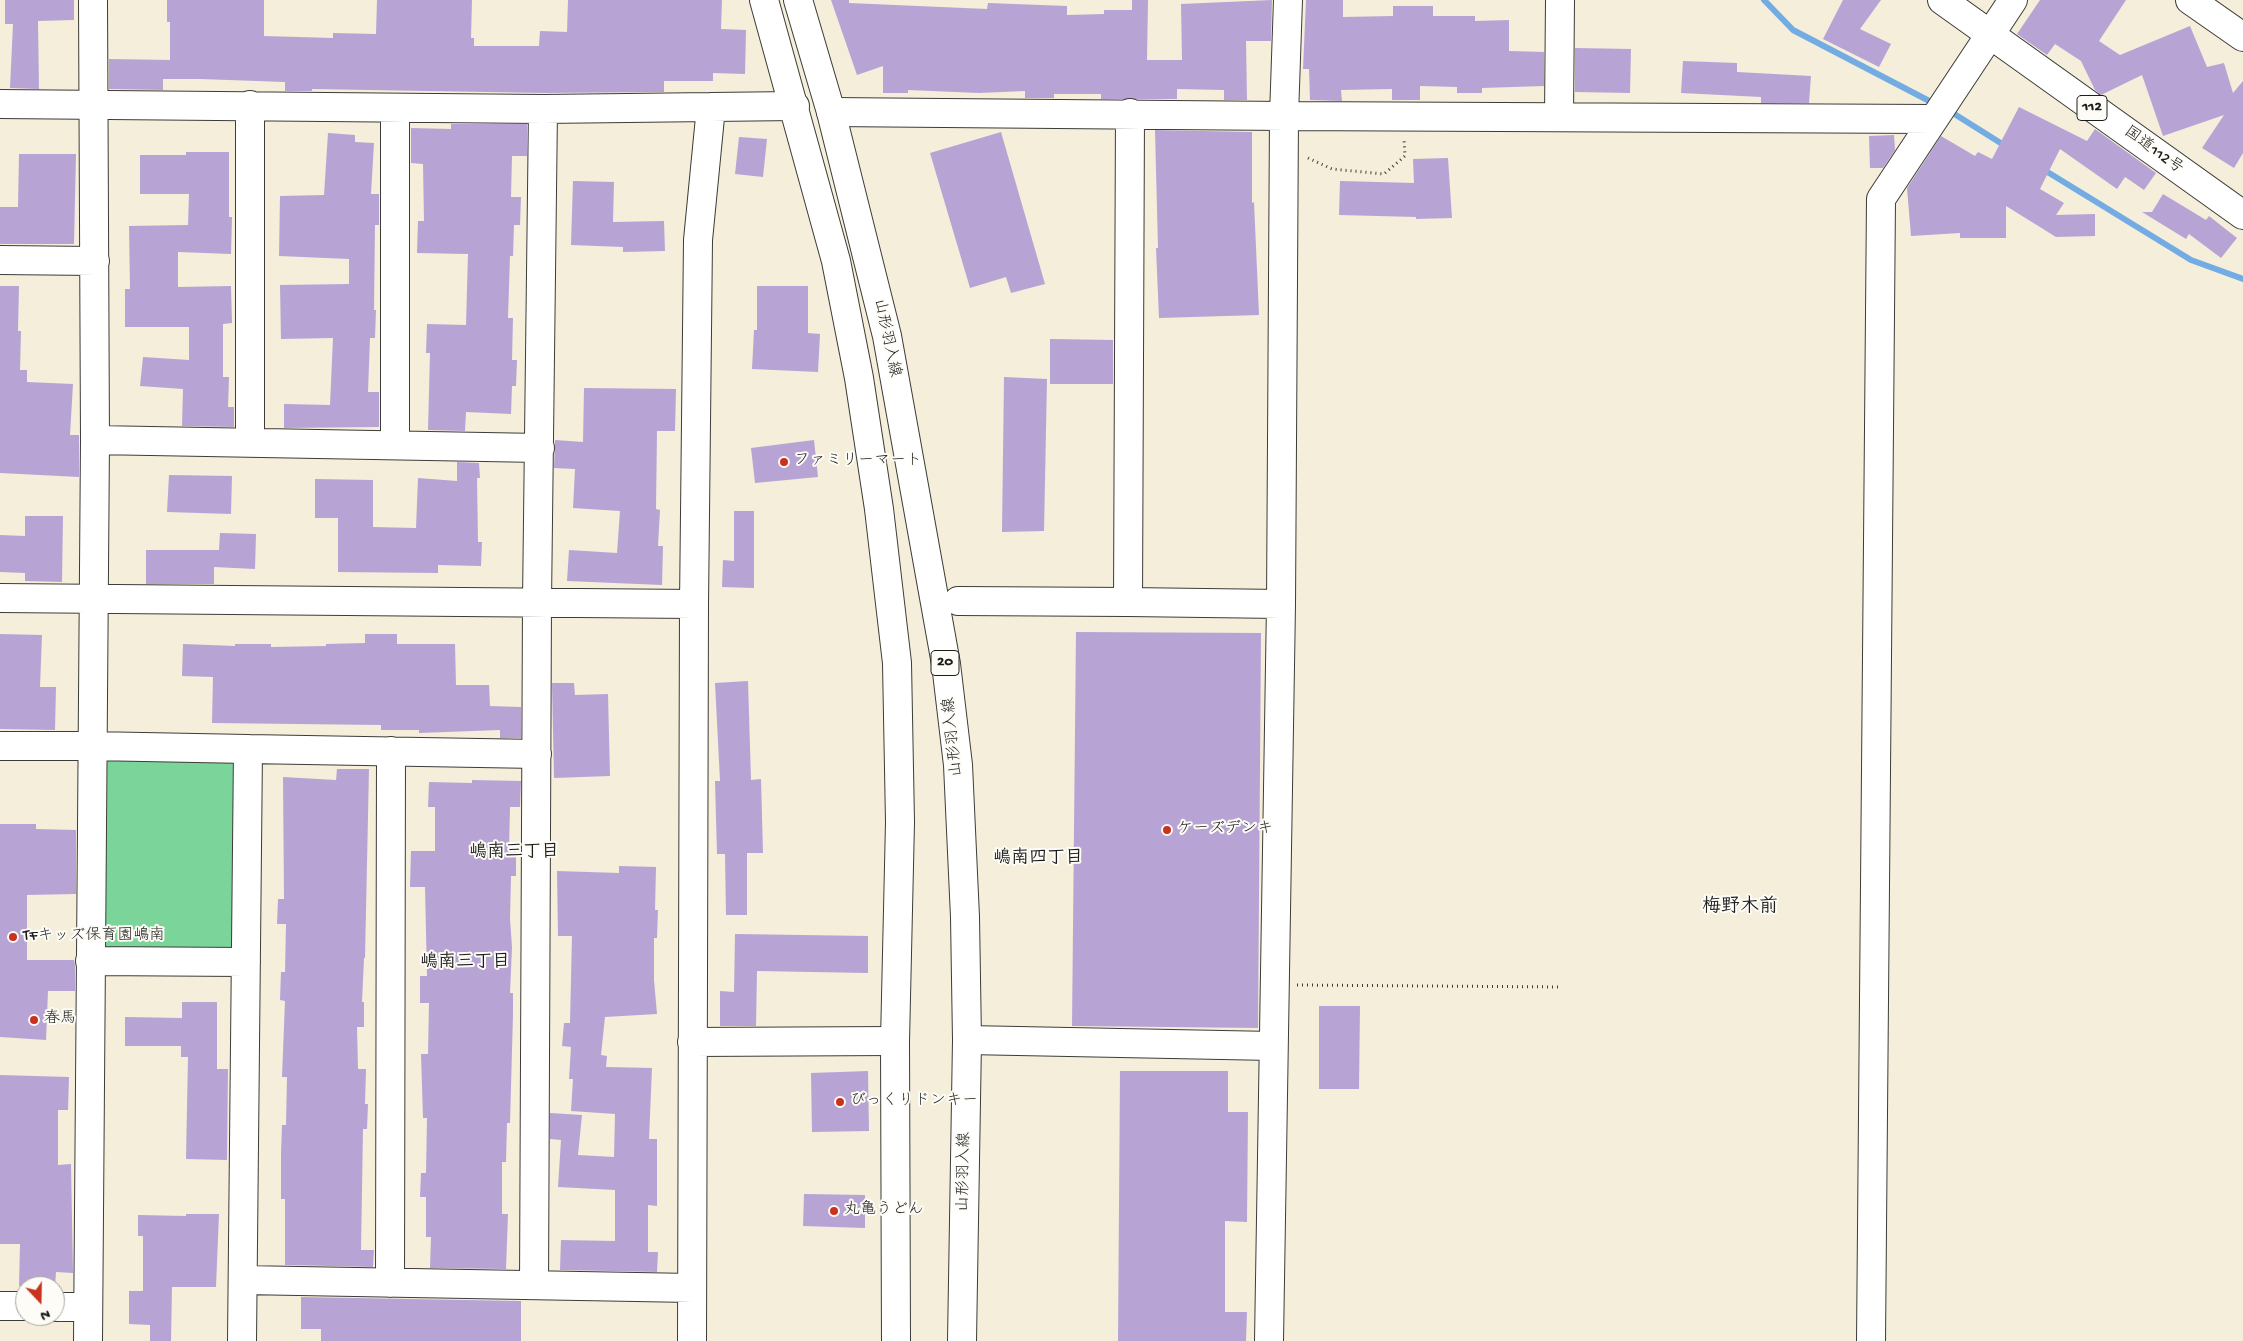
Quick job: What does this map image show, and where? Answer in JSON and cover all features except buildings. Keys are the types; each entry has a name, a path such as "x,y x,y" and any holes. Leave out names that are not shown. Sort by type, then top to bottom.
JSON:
{"main road":[{"path":"88,1341 91,746 95,440 93,0"},
{"name":"山形羽入線","path":"764,0 795,106 836,261 859,378 879,509 897,663 900,822 895,1041 896,1341"},
{"name":"山形羽入線","path":"798,0 831,112 887,336 946,664 958,765 966,916 967,1040 962,1341"},
{"path":"1269,1341 1280,604 1284,116 1288,0"},
{"path":"1560,0 1560,116"},
{"name":"国道112号","path":"1942,0 2243,215"},
{"path":"1871,1341 1881,198 2013,0"},
{"path":"2190,0 2243,37"},
{"path":"0,104 543,109 795,106"},
{"path":"250,105 250,441"},
{"path":"692,1341 694,604 698,240 711,107"},
{"path":"394,108 394,445"},
{"path":"534,1285 537,602 543,109"},
{"path":"831,112 1130,113 1284,116 1560,116 1939,110"},
{"path":"1128,602 1130,113"},
{"path":"0,260 95,261"},
{"path":"95,440 250,441 540,448"},
{"path":"0,598 694,604"},
{"path":"958,601 1280,604"},
{"path":"0,746 536,754"},
{"path":"242,1341 248,749"},
{"path":"390,1283 391,751"},
{"path":"90,962 246,962"},
{"path":"967,1040 1273,1046"},
{"path":"692,1042 895,1041"},
{"path":"243,1280 692,1288"},
{"path":"0,1306 15,1306"},
{"path":"65,1306 88,1307"}],"path":[{"path":"1284,146 1332,169 1384,174 1405,156 1403,116"},
{"path":"1274,985 1561,987"}],"green space":[{"path":"91,746 248,749 246,962 90,961"}],"waterway":[{"path":"1764,0 1793,30 1937,105"},
{"path":"1948,110 2007,147"},
{"path":"2041,168 2191,260 2243,279"}],"place":[{"name":"ファミリーマート","path":"784,462"},
{"name":"ケーズデンキ","path":"1167,830"},
{"name":"TFキッズ保育園嶋南","path":"13,937"},
{"name":"春馬","path":"34,1020"},
{"name":"びっくりドンキー","path":"840,1102"},
{"name":"丸亀うどん","path":"834,1211"}],"district":[{"name":"嶋南三丁目","path":"514,853"},
{"name":"嶋南四丁目","path":"1038,859"},
{"name":"梅野木前","path":"1740,908"},
{"name":"嶋南三丁目","path":"465,963"}]}
